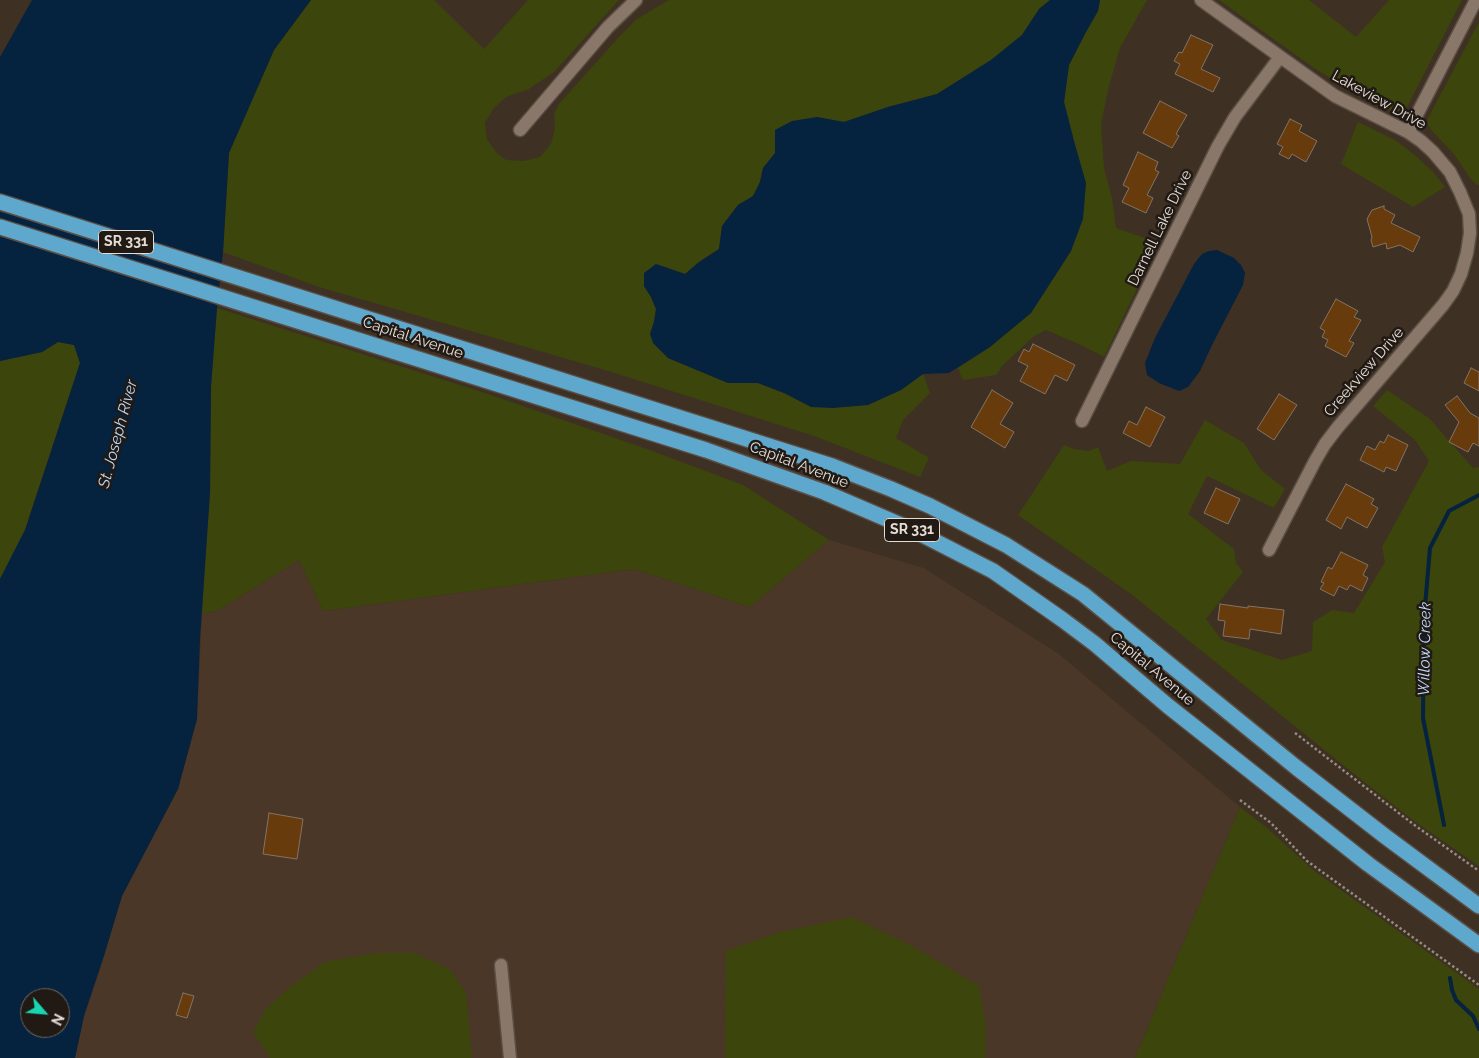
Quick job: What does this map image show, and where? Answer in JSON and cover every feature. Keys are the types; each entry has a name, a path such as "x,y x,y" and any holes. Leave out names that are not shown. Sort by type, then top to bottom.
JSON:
{"highway":[{"name":"Capital Avenue","path":"0,202 832,466 892,489 968,524 1042,567 1083,594 1297,768 1479,906"},
{"name":"Capital Avenue","path":"0,227 750,464 824,492 925,536 992,571 1063,620 1095,644 1168,706 1368,864 1479,945"}],"street":[{"path":"520,130 608,27 636,0"},
{"name":"Lakeview Drive","path":"1201,0 1335,96 1408,132 1432,152 1450,172 1469,214"},
{"path":"1408,132 1476,0"},
{"name":"Darnell Lake Drive","path":"1082,421 1218,146 1235,117 1280,57"},
{"name":"Creekview Drive","path":"1269,550 1325,444 1453,291 1461,274 1467,253 1470,233 1469,214"},
{"path":"501,965 510,1058"}],"path":[{"path":"1295,733 1413,824 1479,871"},
{"path":"1240,800 1271,824 1307,862 1479,985"}],"shaded area":[{"path":"829,540 924,568 1059,654 1240,807 1135,1058 75,1058 84,1016 122,896 178,789 197,719 202,613 217,611 299,560 323,611 634,569 750,607"}],"green space":[{"path":"311,0 434,0 484,49 528,0 619,0 554,72 529,89 506,97 494,108 485,123 487,139 495,151 506,160 524,161 540,157 551,144 555,128 554,114 559,104 617,39 637,19 669,0 1050,0 1039,9 1022,35 991,60 937,94 888,107 844,122 817,117 775,153 763,168 760,182 753,196 738,205 722,226 719,249 685,274 656,264 644,286 656,309 650,334 668,358 728,383 758,383 784,393 901,390 923,374 930,393 903,420 896,438 929,458 920,477 814,436 605,370 319,287 223,252 229,153 274,50"},
{"path":"1100,0 1147,0 1120,48 1101,124 1104,168 1112,198 1116,228 1159,243 1104,357 1046,330 1033,337 1003,365 996,375 963,380 958,368 990,347 1031,313 1071,251 1074,141 1064,102 1069,65 1098,11"},
{"path":"1219,0 1309,0 1356,37 1389,0 1462,0 1407,107 1401,111 1392,111 1345,87 1314,68"},
{"path":"1479,22 1479,185 1477,185 1454,154 1432,131 1428,125 1428,118"},
{"path":"1358,122 1395,140 1416,156 1445,187 1413,207 1341,164"},
{"path":"217,308 485,393 647,449 743,485 829,540 750,607 634,569 323,611 299,560 217,611 202,613 210,492 211,386"},
{"path":"58,342 74,345 80,363 25,530 0,579 0,361 42,352"},
{"path":"1387,390 1430,419 1473,468 1479,467 1479,866 1414,821 1131,594 1018,515 1064,445 1074,449 1089,451 1098,447 1107,471 1131,461 1180,464 1205,420 1244,443 1261,470 1285,489 1274,508 1207,476 1188,514 1234,549 1236,563 1243,572 1206,619 1222,640 1282,660 1312,651 1313,622 1332,610 1354,613 1385,562 1382,547 1429,461 1415,440 1373,406"},
{"path":"1240,807 1266,827 1313,870 1479,989 1479,1058 1135,1058"},
{"path":"852,917 910,945 979,986 986,1025 985,1058 725,1058 726,951 780,932"},
{"path":"376,953 414,953 450,969 466,993 472,1058 270,1058 253,1032 265,1010 291,986 325,962"}],"water":[{"name":"St. Joseph River","path":"32,0 311,0 274,50 229,153 223,252 211,386 210,492 200,638 197,719 178,789 122,896 84,1016 75,1058 0,1058 0,579 25,530 80,363 74,345 58,342 42,352 0,361 0,57"},
{"path":"1050,0 1100,0 1098,11 1069,65 1064,102 1086,183 1083,219 1071,251 1031,313 990,347 949,373 923,374 901,390 868,405 833,408 811,407 784,393 758,383 728,383 668,358 653,343 650,334 656,309 644,286 644,273 656,264 685,274 719,249 722,226 738,205 753,196 760,182 763,168 775,153 775,130 792,121 817,117 844,122 888,107 937,94 991,60 1022,35 1039,9"},
{"path":"1217,250 1234,258 1241,265 1245,273 1243,285 1200,371 1188,387 1179,391 1159,383 1147,375 1145,363 1155,338 1194,264 1202,254"}],"building":[{"path":"1191,35 1213,45 1201,69 1220,78 1213,92 1175,74 1180,64 1174,61 1179,52 1182,53"},
{"path":"1160,101 1187,115 1176,134 1179,136 1172,148 1143,133"},
{"path":"1290,119 1302,125 1299,131 1317,141 1306,162 1292,154 1289,159 1279,154 1283,147 1277,144"},
{"path":"1138,152 1158,162 1155,170 1159,172 1147,195 1153,198 1146,213 1122,202 1129,188 1123,185"},
{"path":"1384,206 1384,209 1395,215 1391,223 1420,237 1413,252 1400,245 1387,249 1386,243 1373,247 1367,219 1372,210"},
{"path":"1336,299 1358,311 1354,317 1361,320 1349,341 1354,343 1346,357 1325,346 1328,340 1322,337 1325,331 1320,328"},
{"path":"1033,344 1075,365 1067,381 1055,375 1045,394 1020,381 1028,366 1018,361 1024,349 1029,352"},
{"path":"1471,368 1479,372 1479,391 1464,383"},
{"path":"992,390 1013,403 1000,424 1014,432 1005,448 971,427"},
{"path":"1279,394 1297,405 1274,440 1257,429"},
{"path":"1457,396 1470,413 1479,418 1479,446 1473,443 1468,452 1449,442 1459,422 1445,405"},
{"path":"1146,407 1165,417 1150,447 1123,433 1129,421 1137,425"},
{"path":"1388,435 1408,445 1396,471 1386,467 1384,472 1360,460 1367,446 1375,450 1380,441 1384,443"},
{"path":"1346,484 1374,499 1371,504 1378,508 1367,528 1347,517 1341,529 1326,520"},
{"path":"1216,488 1240,499 1228,524 1204,513"},
{"path":"1341,552 1368,565 1363,575 1368,578 1362,591 1350,585 1347,590 1339,586 1334,596 1320,589 1324,583 1321,582 1328,567 1332,569"},
{"path":"1220,604 1284,610 1281,634 1250,629 1249,639 1223,636 1225,621 1218,620"},
{"path":"269,813 303,819 297,859 263,854"},
{"path":"183,993 194,996 187,1018 176,1015"}],"waterway":[{"name":"Willow Creek","path":"1444,825 1423,718 1424,618 1430,548 1449,511 1479,495"},
{"name":"Willow Creek","path":"1450,978 1456,1000 1473,1016 1479,1029"}]}
